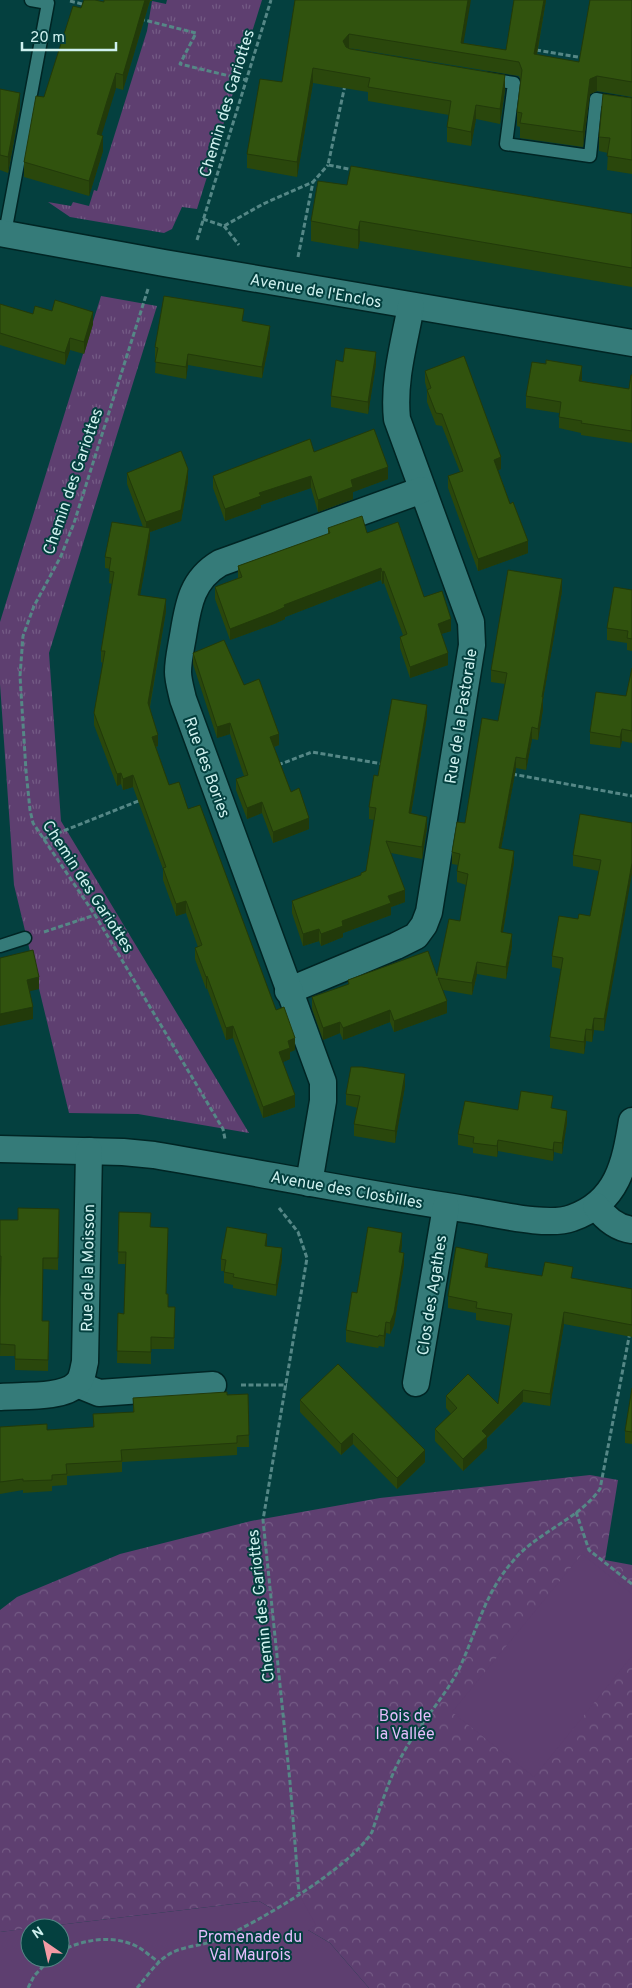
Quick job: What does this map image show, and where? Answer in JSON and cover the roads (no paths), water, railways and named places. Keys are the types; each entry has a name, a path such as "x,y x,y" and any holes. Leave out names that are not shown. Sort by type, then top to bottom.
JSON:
{"street":[{"name":"Avenue de l'Enclos","path":"2,233 164,263 632,343"},
{"name":"Rue de la Pastorale","path":"288,990 416,936 430,912 472,646 471,622 397,419 395,402 396,383 411,306"},
{"name":"Rue des Bories","path":"309,1183 323,1101 323,1082 183,699 178,673 187,610 200,579 208,570 220,563 422,490"},
{"name":"Avenue des Closbilles","path":"0,1149 154,1155 446,1206 526,1219 560,1221 572,1218 596,1206 612,1188 621,1170 632,1121"},
{"name":"Rue de la Moisson","path":"77,1384 85,1362 89,1151"},
{"name":"Clos des Agathes","path":"416,1383 446,1206"},
{"path":"596,1206 604,1217 624,1229 632,1230"},
{"path":"0,1397 59,1393 77,1384 99,1393 213,1385"}],"lane":[{"path":"2,233 48,2 31,0"},
{"path":"475,77 514,83 506,144 590,156 596,99 632,105"},
{"path":"0,946 25,938"}],"park label":[{"name":"Bois de la Vallée","path":"405,1724"},
{"name":"Promenade du Val Maurois","path":"250,1945"}]}
